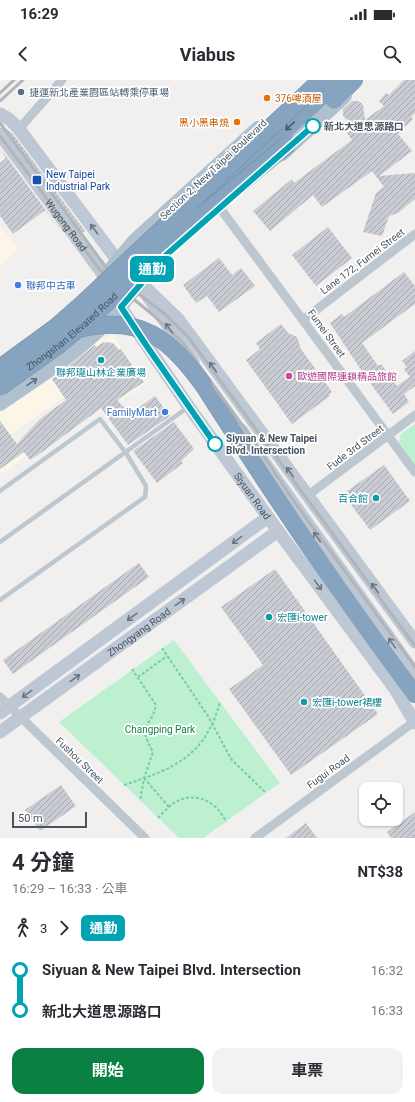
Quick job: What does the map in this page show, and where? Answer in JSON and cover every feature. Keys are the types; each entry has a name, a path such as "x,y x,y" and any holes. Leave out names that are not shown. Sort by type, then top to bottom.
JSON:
{"highway":[{"name":"Zhongshan Elevated Road","path":"0,368 56,327 80,306 321,80"},
{"path":"107,284 121,264 251,161 339,80"},
{"name":"Zhongshan Elevated Road","path":"0,387 56,347 86,322 183,231 288,144 354,80"},
{"path":"0,371 57,337 88,327 125,326 157,336 169,344 180,355 204,386 254,464 321,563 415,694"}],"main road":[{"name":"Section 2, New Taipei Boulevard","path":"121,264 134,241 310,80"},
{"path":"0,404 68,356 95,334 121,307 165,256 301,137 361,80"},
{"name":"Wugong Road","path":"0,114 9,119 19,129 121,264"},
{"name":"Wugong Road","path":"0,134 107,284"},
{"path":"121,264 140,284 160,300 178,320 415,642"},
{"path":"0,360 107,284 140,284"},
{"path":"0,377 61,332 107,284"},
{"name":"Siyuan Road","path":"107,284 189,407 415,718"},
{"path":"140,284 154,306 415,674"},
{"name":"Zhongyang Road","path":"3,706 268,517"},
{"name":"Zhongyang Road","path":"0,732 278,531"}],"street":[{"path":"19,129 62,80"},
{"name":"Fumei Street","path":"220,208 415,472"},
{"name":"Lane 172, Fumei Street","path":"303,320 415,234"},
{"name":"Fude 3rd Street","path":"308,496 415,415"},
{"name":"Fushou Street","path":"3,706 21,718 145,838"},
{"name":"Fugui Road","path":"255,838 415,718"}],"lane":[{"path":"0,542 189,407"},
{"path":"0,491 100,419 126,453 146,486 145,497 0,600"}],"path":[{"path":"162,648 208,716 231,759 266,793"},
{"path":"138,677 167,656"},
{"path":"132,669 156,705 154,712 145,727 146,738 153,752 144,778 140,801"},
{"path":"124,785 176,765 194,752 212,726 220,702"},
{"path":"144,778 169,807"},
{"path":"158,818 169,807 182,799 200,798 209,801 216,806 226,822"}],"shaded area":[{"path":"0,227 19,248 0,266"},
{"path":"113,336 146,383 121,401 97,374 11,434 26,456 0,475 0,410 101,339"}],"green space":[{"path":"415,424 415,464 399,442 401,434"},
{"name":"Changping Park","path":"174,640 280,783 203,838 179,838 59,722"}],"building":[{"path":"404,80 415,80 415,113 411,117 413,119 398,134 412,151 379,176 415,173 415,199 398,213 389,216 382,236 363,232 376,193 384,187 372,171 322,207 313,195 270,231 253,211 292,179 294,183 352,140 347,133 357,126 343,116 343,109 352,101 359,101 363,105 365,120 384,106 379,101 386,93 389,95"},
{"path":"4,127 13,134 85,231 82,233"},
{"path":"0,148 67,239 45,210 13,234 0,216 0,163 6,158"},
{"path":"328,227 352,258 316,286 292,255"},
{"path":"219,258 232,275 241,268 255,286 219,312 207,296 196,303 183,285"},
{"path":"404,272 415,286 415,304 362,343 378,366 381,364 397,386 410,377 404,369 407,367 402,361 415,351 415,386 404,394 409,402 393,414 365,376 330,323 342,314 344,317"},
{"name":"歐遊國際連鎖精品旅館","path":"281,324 288,333 297,337 301,349 332,392 329,394 330,396 292,424 246,360 260,349 256,343"},
{"path":"104,342 113,343 119,350 121,349 144,382 117,400 130,414 155,396 170,416 128,445 101,408 30,460 24,452 0,469 0,421 17,444 40,419 66,400 52,379 95,345 96,347"},
{"path":"174,422 194,449 181,461 183,463 157,483 133,451"},
{"name":"百合館","path":"384,465 410,501 370,530 343,494"},
{"path":"139,563 149,577 13,674 3,660"},
{"name":"宏匯i-tower裙樓","path":"275,569 378,714 291,775 229,689 263,665 221,607"},
{"path":"61,785 76,806 40,831 25,810"},
{"path":"415,812 415,838 391,838 387,832 395,826 403,826 403,821"},
{"path":"306,823 317,838 286,838"}],"railway":[{"path":"0,93 14,80"},
{"path":"0,101 23,80"},
{"path":"0,123 108,270 166,315 189,338 415,646"},
{"path":"0,136 103,274 153,315 183,343 253,440 295,503 415,667"}],"bus line":[{"name":"通勤","path":"215,444 121,307 147,275 165,256 313,126"}],"place":[{"name":"捷運新北產業園區站轉乘停車場","path":"21,92"},
{"name":"376啤酒屋","path":"267,98"},
{"name":"黑小黑串燒","path":"237,122"},
{"name":"新北大道思源路口","path":"313,126"},
{"name":"New Taipei Industrial Park","path":"37,180"},
{"name":"聯邦中古車","path":"18,285"},
{"name":"聯邦瓏山林企業廣場","path":"101,360"},
{"name":"歐遊國際連鎖精品旅館","path":"289,376"},
{"name":"FamilyMart","path":"165,412"},
{"name":"Siyuan & New Taipei Blvd. Intersection","path":"215,444"},
{"name":"百合館","path":"376,498"},
{"name":"宏匯i-tower","path":"269,617"},
{"name":"宏匯i-tower裙樓","path":"304,702"}]}
